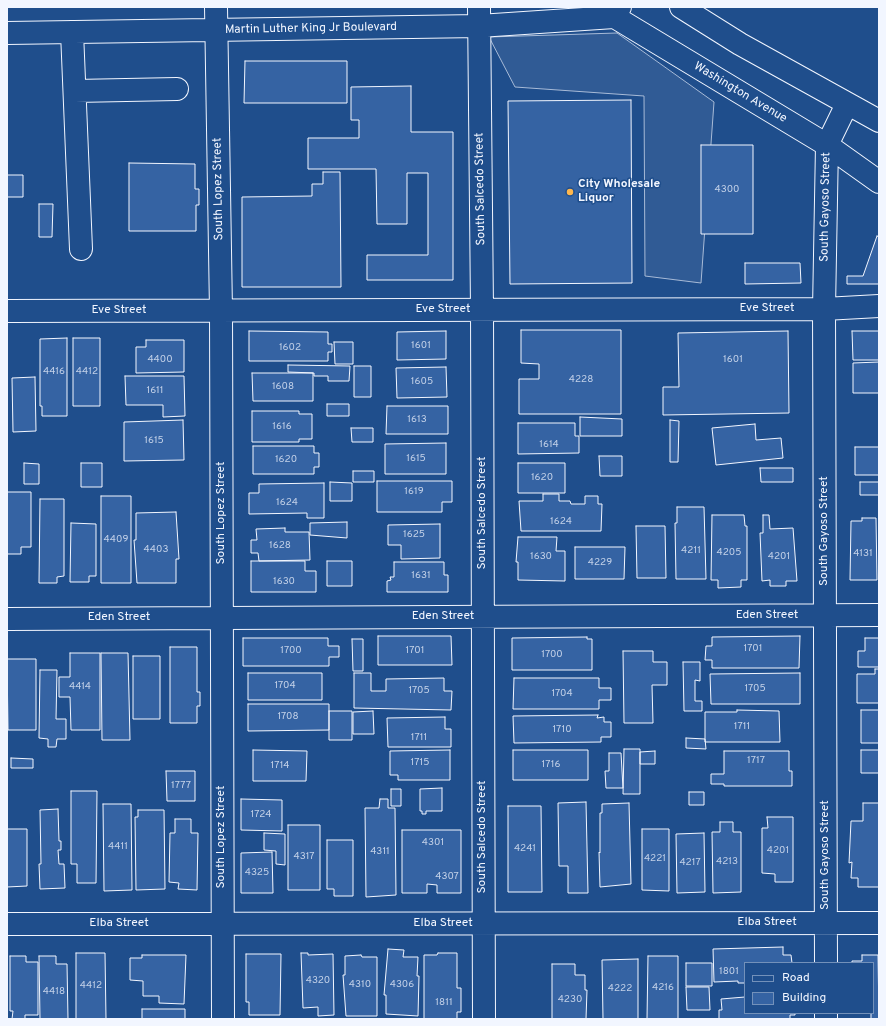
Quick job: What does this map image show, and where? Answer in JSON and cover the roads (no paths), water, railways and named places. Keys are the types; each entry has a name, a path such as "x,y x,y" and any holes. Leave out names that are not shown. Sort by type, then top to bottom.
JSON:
{"street":[{"name":"South Lopez Street","path":"216,7 221,311 223,1019"},
{"path":"681,7 740,44 879,121"},
{"name":"Martin Luther King Jr Boulevard","path":"7,33 216,30 611,10"},
{"name":"Washington Avenue","path":"611,10 827,145 879,182"},
{"name":"South Salcedo Street","path":"479,16 482,309 484,1019"},
{"path":"72,32 81,249"},
{"path":"75,91 177,89"},
{"name":"South Gayoso Street","path":"826,962 824,309 827,145 847,104"},
{"name":"Eve Street","path":"7,311 824,309 879,306"},
{"name":"Eden Street","path":"7,619 879,615"},
{"name":"Elba Street","path":"7,924 879,923"}],"place":[{"name":"City Wholesale Liquor","path":"570,192"}]}
